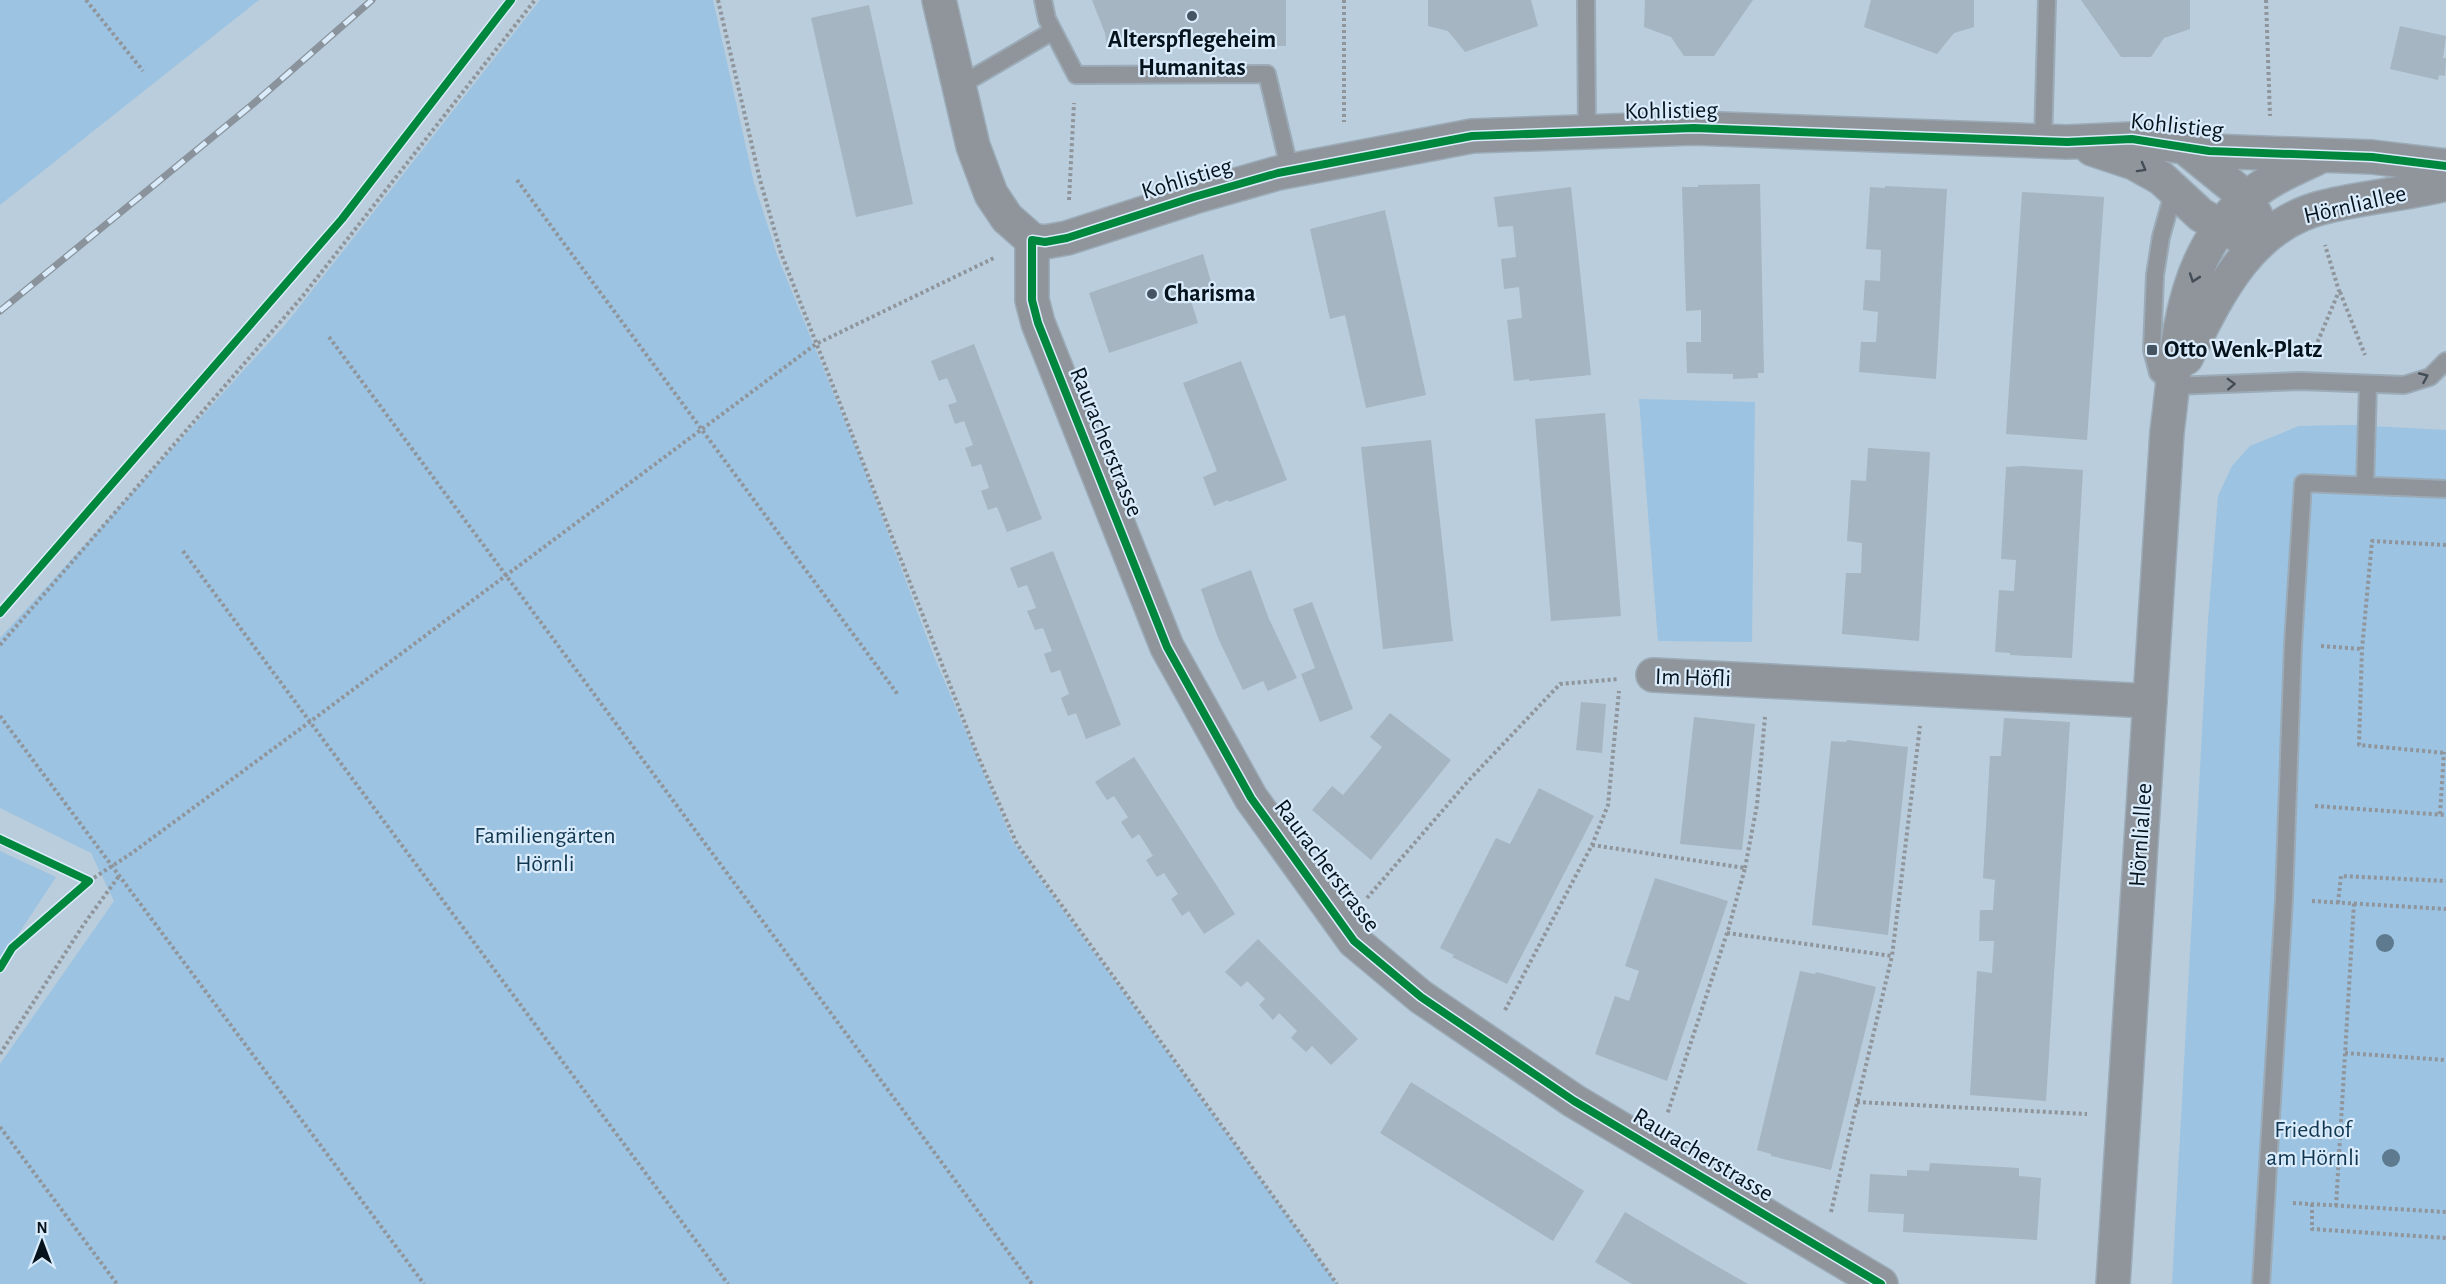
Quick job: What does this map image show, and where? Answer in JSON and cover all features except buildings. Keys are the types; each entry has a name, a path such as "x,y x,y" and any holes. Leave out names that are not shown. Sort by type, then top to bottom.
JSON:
{"street":[{"path":"939,0 973,146 991,194 1007,218 1032,240"},
{"name":"Kohlistieg","path":"1032,240 1045,242 1067,238 1194,197 1290,171 1472,136 1694,128 2055,142 2132,139 2209,151 2323,155"},
{"name":"Kohlistieg","path":"2055,142 2115,155 2134,163 2161,178 2201,215 2221,227 2262,240"},
{"name":"Kohlistieg","path":"2183,146 2247,198 2262,240"},
{"name":"Hörnliallee","path":"2113,1284 2166,432 2173,386 2174,352 2186,302 2207,247 2221,227 2247,198 2280,175 2323,155 2399,159 2446,166"},
{"name":"Hörnliallee","path":"2173,386 2215,299 2232,272 2262,240 2303,214 2322,207 2446,184"},
{"name":"Rauracherstrasse","path":"1032,240 1032,300 1038,323 1167,647 1251,798 1354,940 1421,997 1574,1101 1881,1284"},
{"name":"Im Höfli","path":"1653,675 2150,701"}],"lane":[{"path":"1043,0 1047,19 1076,75 1266,74 1290,171"},
{"path":"1586,0 1587,133"},
{"path":"2047,0 2055,142"},
{"path":"959,86 1053,31"},
{"path":"2174,190 2161,237 2155,275 2152,350 2158,373 2173,386 2301,381 2404,385 2430,377 2446,361"},
{"path":"2365,485 2372,385"},
{"path":"2261,1284 2289,804 2293,645 2303,483 2446,489"}],"path":[{"path":"86,0 143,71"},
{"path":"0,645 302,297 535,0"},
{"path":"718,0 760,180 781,253 977,754 1017,844 1337,1284"},
{"path":"1344,0 1344,161"},
{"path":"2266,0 2271,120"},
{"path":"1067,238 1076,75"},
{"path":"517,180 899,696"},
{"path":"2322,236 2372,385"},
{"path":"80,889 311,721 816,344 1032,240"},
{"path":"2301,381 2339,291"},
{"path":"329,337 1032,1284"},
{"path":"2440,814 2445,752 2359,745 2362,649 2372,541 2446,545"},
{"path":"183,551 728,1284"},
{"path":"2293,645 2362,649"},
{"path":"1656,1149 1727,933 1745,868 1757,805 1768,681"},
{"path":"1822,1249 1892,956 1925,689"},
{"path":"0,716 424,1284"},
{"path":"2289,804 2446,815"},
{"path":"1488,1042 1592,845 1745,868"},
{"path":"79,876 88,881"},
{"path":"0,1054 84,924 119,876"},
{"path":"2338,903 2341,876 2446,881"},
{"path":"2284,899 2446,909"},
{"path":"2336,1206 2354,903"},
{"path":"1727,933 1892,956"},
{"path":"2345,1053 2446,1060"},
{"path":"1857,1102 2124,1116"},
{"path":"0,1127 117,1284"},
{"path":"2265,1202 2446,1212"},
{"path":"2312,1204 2312,1229 2446,1238"}],"green space":[{"path":"0,0 259,0 0,205"},
{"name":"Familiengärten Hörnli","path":"540,0 713,0 754,183 777,255 862,463 933,654 1013,842 1337,1284 0,1284 0,1064 114,901 91,853 0,808 0,638 285,325"},
{"path":"1639,399 1755,402 1752,642 1658,641"},
{"name":"Friedhof am Hörnli","path":"2351,425 2446,430 2446,1284 2172,1284 2208,621 2218,496 2232,466 2250,446 2299,426"},
{"path":"0,851 56,877 0,962"}],"railway":[{"path":"0,311 253,104 372,0"}],"cycle path":[{"path":"0,613 342,219 511,0"},
{"path":"1881,1284 1574,1101 1421,997 1354,941 1251,798 1167,647 1038,323 1032,300 1032,240 1045,242 1067,238 1278,173 1472,136 1694,128 2067,142 2132,139 2209,151 2372,157 2446,166"},
{"path":"0,839 89,881 12,948 0,968"}],"place":[{"name":"Alterspflegeheim Humanitas","path":"1192,16"},
{"name":"Charisma","path":"1152,294"},
{"name":"Otto Wenk-Platz","path":"2152,350"}]}
